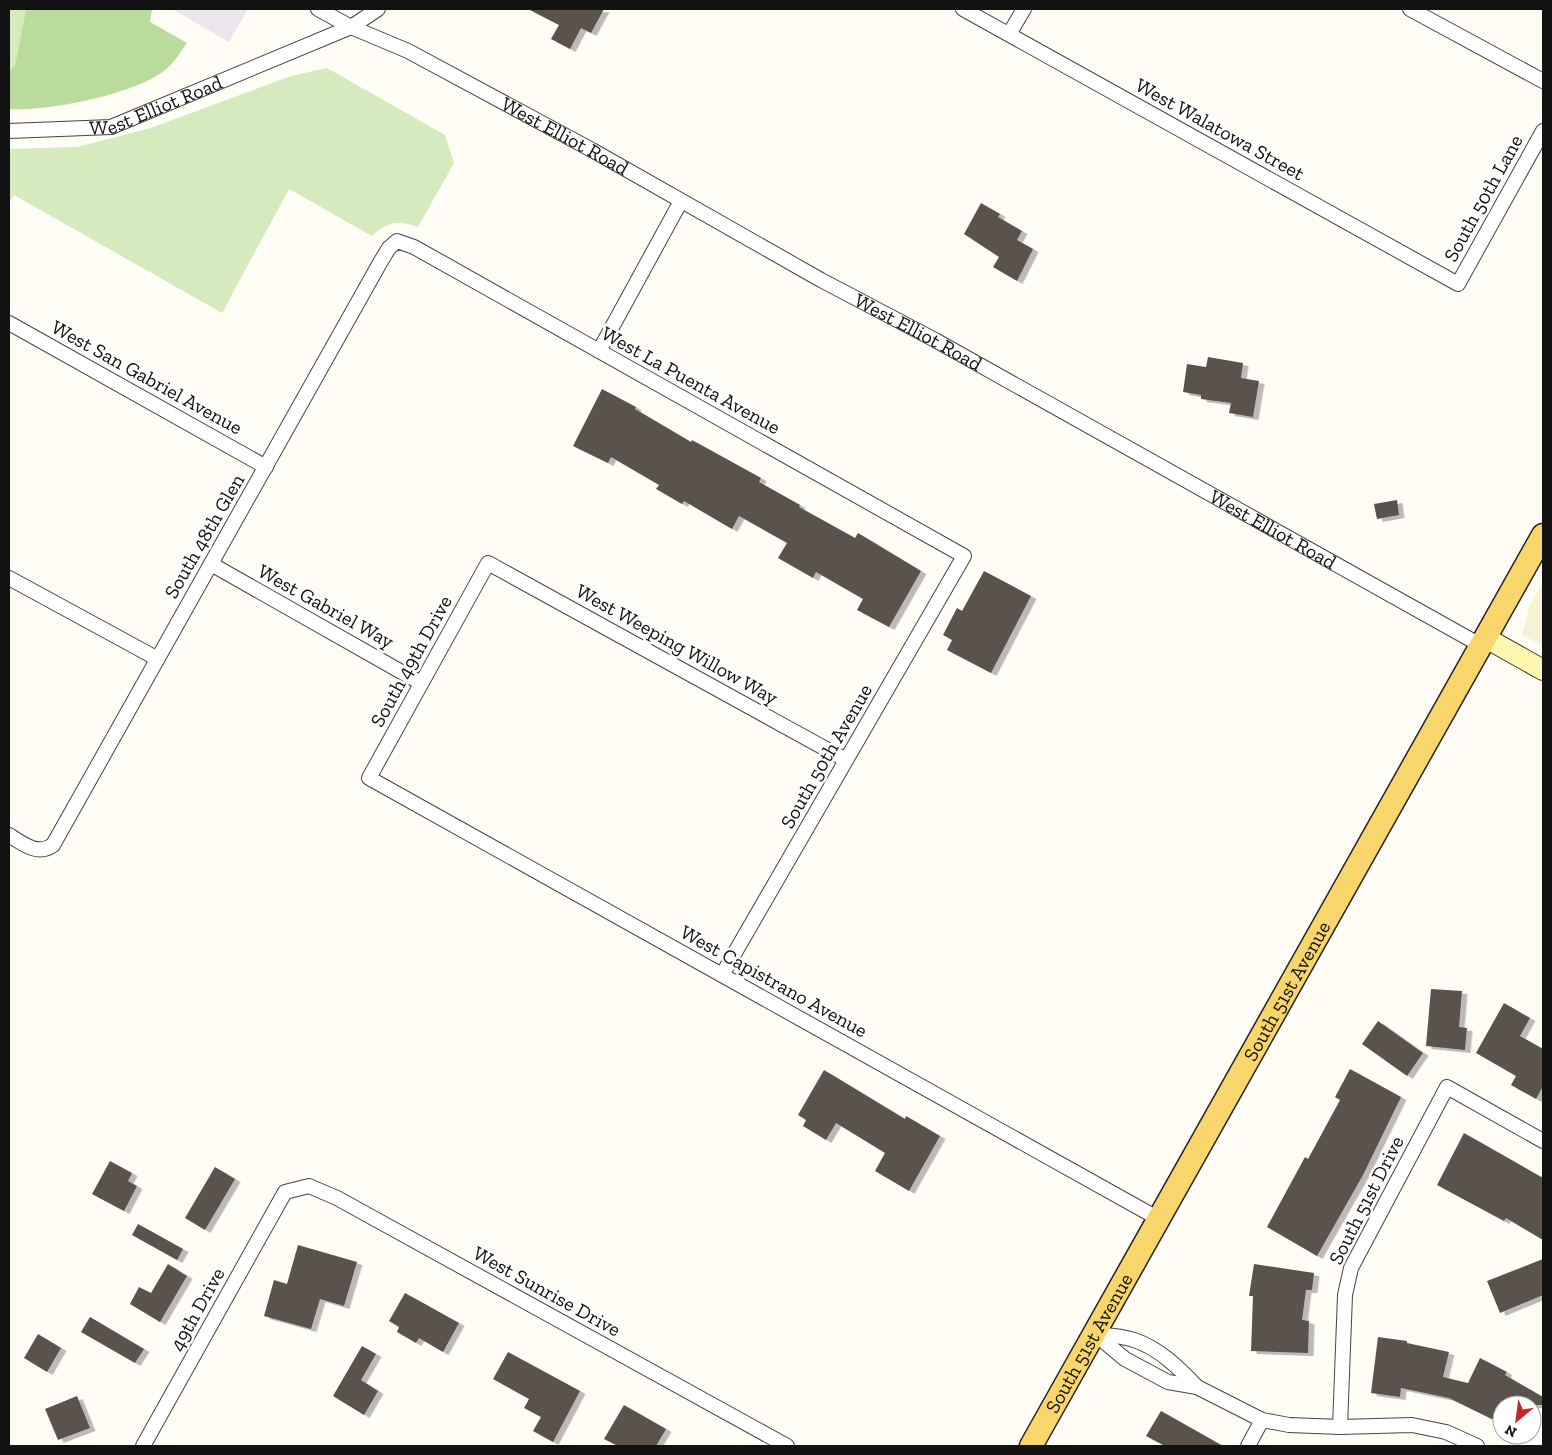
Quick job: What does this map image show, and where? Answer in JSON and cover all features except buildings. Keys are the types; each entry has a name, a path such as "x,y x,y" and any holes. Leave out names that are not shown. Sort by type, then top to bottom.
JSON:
{"main road":[{"name":"South 51st Avenue","path":"1031,1446 1543,536"},
{"name":"West Elliot Road","path":"1484,642 1543,670"}],"street":[{"name":"West Elliot Road","path":"318,9 351,27 408,51 1484,642"},
{"path":"351,27 378,9"},
{"name":"West Walatowa Street","path":"963,9 1458,284"},
{"path":"1009,34 1024,9"},
{"path":"1410,9 1543,81"},
{"name":"West Elliot Road","path":"9,131 111,127 351,27"},
{"name":"South 50th Lane","path":"1458,284 1543,131"},
{"path":"599,351 681,201"},
{"name":"West La Puenta Avenue","path":"396,241 414,247 964,556"},
{"name":"South 48th Glen","path":"9,836 29,847 46,850 58,837 156,658 266,467 388,248 396,241"},
{"name":"West San Gabriel Avenue","path":"9,323 266,467"},
{"name":"South 50th Avenue","path":"722,975 964,556"},
{"name":"West Weeping Willow Way","path":"488,563 846,760"},
{"name":"South 49th Drive","path":"369,778 488,563"},
{"name":"West Gabriel Way","path":"211,564 421,683"},
{"path":"9,578 156,658"},
{"name":"West Capistrano Avenue","path":"369,778 1159,1219"},
{"name":"South 51st Drive","path":"1340,1427 1345,1295 1351,1268 1447,1087 1543,1140"},
{"name":"West Sunrise Drive","path":"285,1192 309,1186 336,1198 787,1446"},
{"name":"49th Drive","path":"143,1446 285,1192"},
{"path":"1095,1334 1125,1359 1168,1382 1197,1387 1262,1420 1289,1425 1340,1427 1412,1425 1446,1432 1477,1446"},
{"path":"1095,1334 1134,1339 1178,1366 1197,1387"},
{"path":"1248,1446 1262,1420"}],"shaded area":[{"path":"172,9 248,9 229,42"},
{"path":"1543,582 1543,646 1522,635 1529,607"}],"green space":[{"path":"9,9 26,9 15,65 9,71"},
{"path":"26,9 152,9 150,22 187,43 165,70 134,87 90,100 45,108 9,109 9,71 15,65"},
{"path":"327,68 445,135 454,163 418,227 405,223 393,224 382,228 372,236 289,189 222,313 14,195 9,203 9,149 77,147 151,128 291,76"}]}
